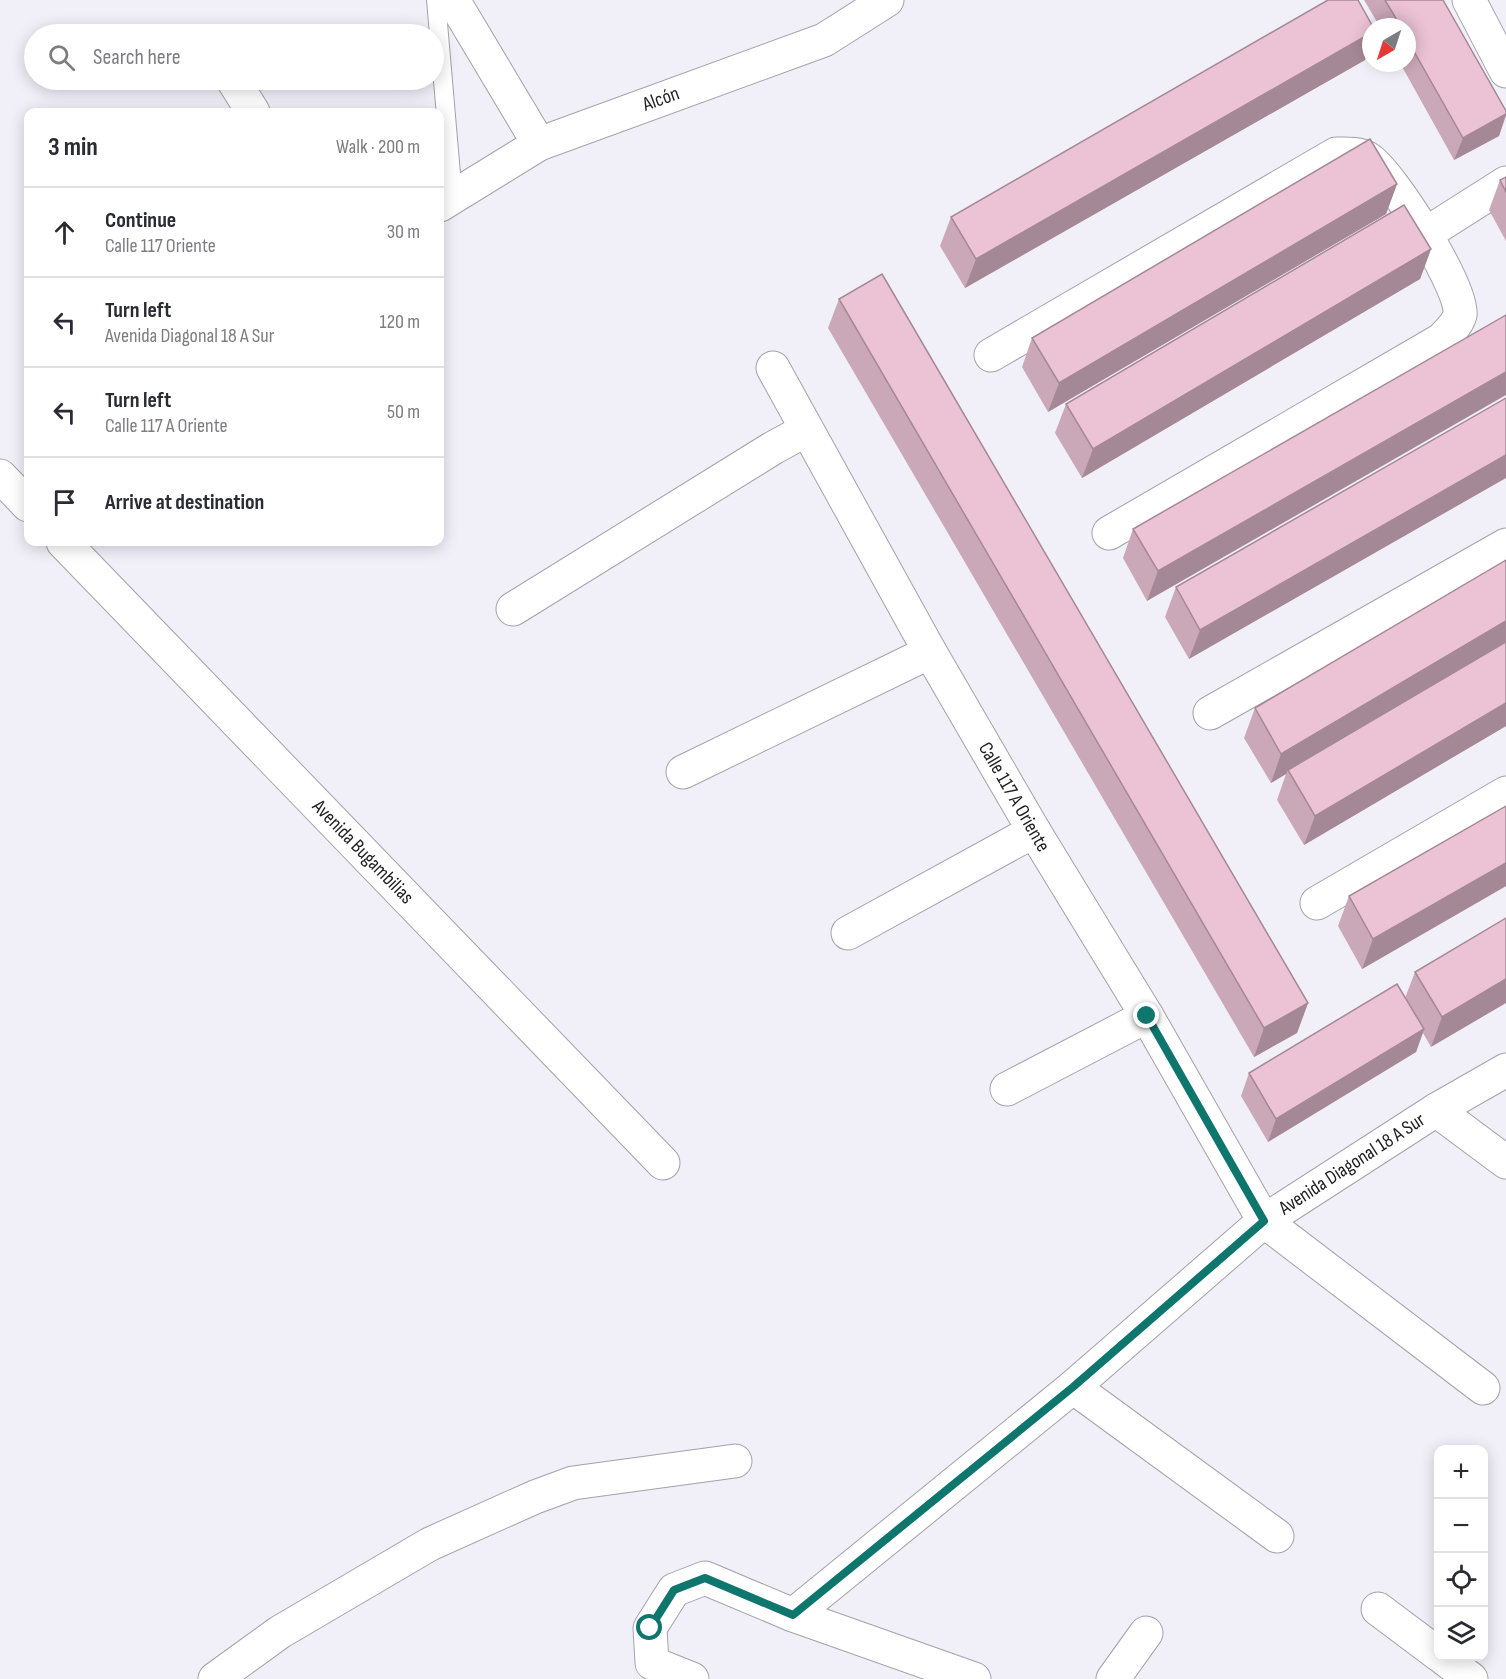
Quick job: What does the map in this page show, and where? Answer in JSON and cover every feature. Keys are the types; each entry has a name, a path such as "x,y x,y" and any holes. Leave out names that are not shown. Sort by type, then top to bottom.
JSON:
{"street":[{"path":"453,0 539,144"},
{"name":"Alcón","path":"446,201 539,144 824,40 887,0"},
{"path":"1469,0 1506,71"},
{"path":"239,90 250,108"},
{"path":"991,355 1336,154 1352,154 1366,158 1383,171 1435,250 1460,302 1460,315 1453,328 1441,340 1109,533"},
{"path":"1425,235 1506,183"},
{"name":"Calle 117 A Oriente","path":"773,368 930,652 1034,831 1147,1016 1264,1221"},
{"path":"513,609 773,448 806,430"},
{"path":"8,477 24,499"},
{"path":"1210,713 1506,545"},
{"name":"Avenida Bugambilias","path":"67,546 663,1162"},
{"path":"683,772 930,652"},
{"path":"1317,903 1506,793"},
{"path":"848,933 1034,831"},
{"path":"1007,1089 1147,1016"},
{"name":"Avenida Diagonal 18 A Sur","path":"793,1615 1073,1387 1264,1221 1436,1110 1506,1070"},
{"path":"1436,1110 1506,1162"},
{"path":"1264,1221 1483,1388"},
{"path":"1073,1387 1276,1536"},
{"path":"215,1679 280,1632 430,1544 536,1497 573,1483 735,1461"},
{"path":"692,1679 652,1663 650,1628 674,1590 705,1578 793,1615 974,1679"},
{"path":"1378,1609 1434,1651"},
{"path":"1113,1679 1146,1633"},
{"path":"1448,1661 1472,1679"}],"lane":[{"path":"436,0 437,24"},
{"path":"440,90 441,108"},
{"path":"444,161 446,201"}],"building":[{"path":"1328,0 1358,0 1368,18 1362,18 1362,38 976,259 951,217"},
{"path":"1385,0 1443,0 1506,114 1463,138 1416,55 1416,18 1396,18"},
{"path":"1370,139 1397,184 1059,383 1032,338"},
{"path":"1506,177 1506,192 1500,180"},
{"path":"1404,205 1431,249 1093,449 1066,404"},
{"path":"882,274 1308,1003 1264,1028 839,299"},
{"path":"1506,315 1506,372 1158,571 1133,529"},
{"path":"1506,398 1506,455 1200,630 1176,587"},
{"path":"1506,560 1506,621 1281,754 1255,708"},
{"path":"1506,642 1506,703 1315,816 1288,770"},
{"path":"1506,806 1506,863 1373,939 1349,896"},
{"path":"1506,918 1506,979 1442,1017 1415,972"},
{"path":"1397,984 1424,1029 1276,1119 1249,1073"}],"route":[{"path":"650,1628 674,1590 705,1578 793,1615 1073,1387 1264,1221 1147,1016"}]}
